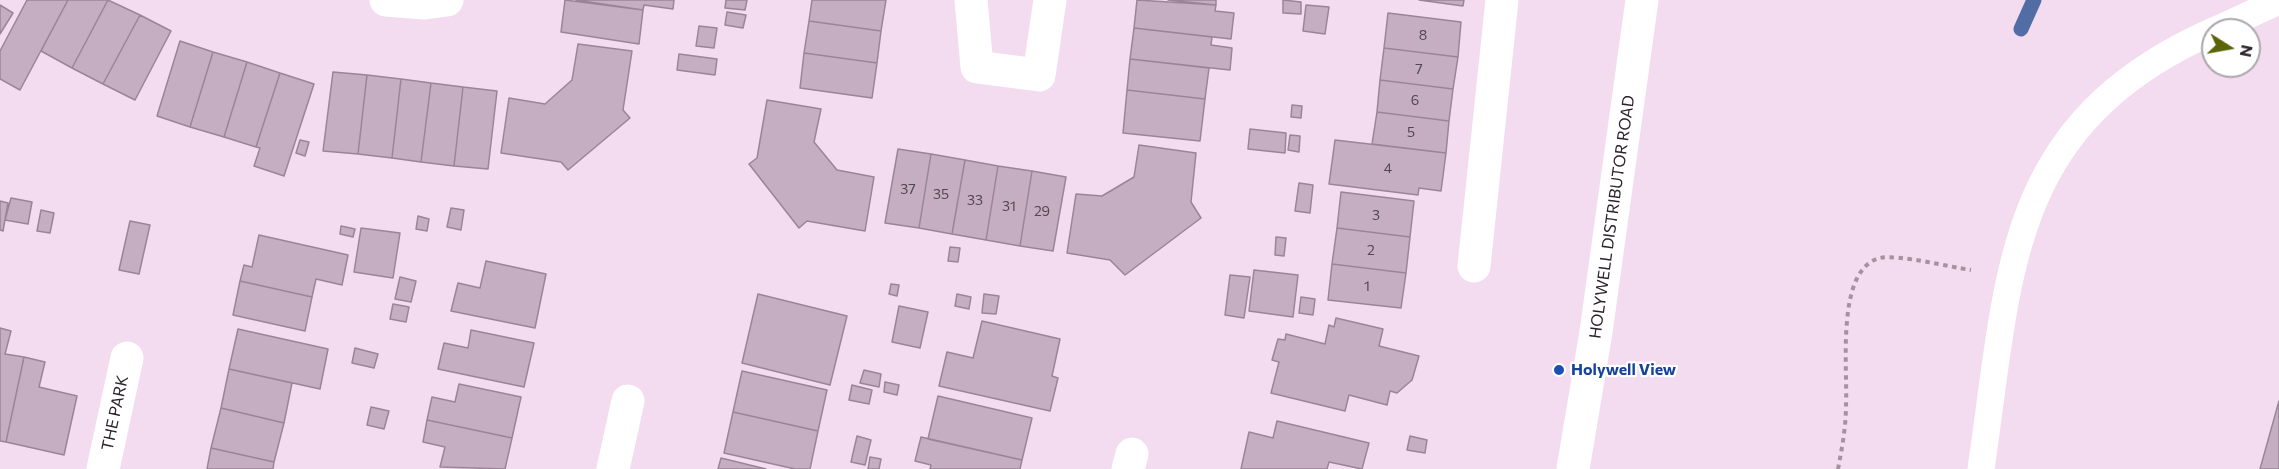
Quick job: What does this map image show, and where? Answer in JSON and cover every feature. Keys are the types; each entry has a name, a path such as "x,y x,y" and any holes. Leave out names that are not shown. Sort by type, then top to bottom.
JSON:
{"street":[{"path":"386,0 425,3 447,0"},
{"path":"971,0 977,66 1039,75 1050,0"},
{"path":"1474,266 1502,0"},
{"name":"HOLYWELL DISTRIBUTOR ROAD","path":"1573,469 1596,332 1642,0"},
{"name":"THE PARK","path":"103,469 127,358"},
{"path":"613,469 628,401"}],"lane":[{"path":"2244,18 2279,2"},
{"path":"1982,469 2010,276 2031,204 2053,159 2086,119 2123,82 2169,51 2201,37"}],"path":[{"path":"1838,469 1845,425 1848,312 1858,274 1867,263 1887,257 1973,270"}],"building":[{"path":"27,0 68,0 20,90 0,79 0,51"},
{"path":"68,0 108,0 72,68 41,51"},
{"path":"108,0 140,15 103,84 72,68"},
{"path":"565,0 643,10 639,44 561,32"},
{"path":"576,0 674,0 673,9 644,5 643,10"},
{"path":"726,0 747,0 745,10 725,8"},
{"path":"812,0 886,0 881,31 809,21"},
{"path":"1137,0 1216,5 1215,11 1234,13 1231,39 1134,28"},
{"path":"1168,0 1216,0 1216,5"},
{"path":"1283,0 1301,2 1301,14 1283,13"},
{"path":"1419,0 1464,0 1463,6"},
{"path":"0,5 13,13 0,34"},
{"path":"1306,5 1329,7 1325,34 1303,31"},
{"path":"727,12 746,15 743,28 725,25"},
{"path":"1388,13 1461,22 1458,57 1384,48"},
{"path":"140,15 171,31 135,100 103,84"},
{"path":"809,21 881,31 877,63 804,53"},
{"path":"699,26 717,28 714,48 696,46"},
{"path":"1134,28 1212,37 1211,45 1232,48 1230,70 1130,59"},
{"path":"180,41 213,52 190,127 157,116"},
{"path":"578,44 632,51 623,110 630,118 568,170 561,162 501,153 509,98 545,104 572,80"},
{"path":"1384,48 1458,57 1453,89 1380,80"},
{"path":"213,52 247,62 224,137 190,127"},
{"path":"804,53 877,63 872,98 800,88"},
{"path":"679,54 717,59 715,75 677,70"},
{"path":"1130,59 1209,68 1205,99 1127,90"},
{"path":"247,62 280,73 256,147 224,137"},
{"path":"333,72 367,75 358,154 323,151"},
{"path":"280,73 314,84 284,176 254,166 260,148 256,147"},
{"path":"367,75 401,79 392,158 358,154"},
{"path":"401,79 431,83 421,162 392,158"},
{"path":"1380,80 1453,89 1449,121 1377,112"},
{"path":"431,83 463,87 454,166 421,162"},
{"path":"463,87 497,91 488,169 454,166"},
{"path":"1127,90 1205,99 1200,141 1123,133"},
{"path":"767,100 821,109 814,142 837,170 874,177 865,231 807,221 799,228 749,164 757,158"},
{"path":"1292,105 1302,106 1301,118 1291,117"},
{"path":"1377,112 1449,121 1446,153 1372,144"},
{"path":"1250,129 1286,133 1285,153 1248,149"},
{"path":"1290,135 1300,136 1299,152 1288,150"},
{"path":"300,140 309,142 305,156 296,153"},
{"path":"1335,140 1446,153 1441,191 1419,188 1418,195 1329,184"},
{"path":"1139,145 1196,153 1191,202 1201,218 1125,275 1110,260 1067,253 1076,194 1102,196 1134,177"},
{"path":"898,149 931,154 919,228 885,223"},
{"path":"931,154 965,160 952,234 919,228"},
{"path":"965,160 998,166 986,240 952,234"},
{"path":"998,166 1032,171 1020,246 986,240"},
{"path":"1032,171 1066,177 1053,251 1020,246"},
{"path":"1299,183 1313,185 1310,213 1295,211"},
{"path":"1341,192 1414,201 1410,237 1337,228"},
{"path":"11,198 32,202 28,224 5,220"},
{"path":"0,201 8,203 3,231 0,230"},
{"path":"451,208 464,210 461,230 447,227"},
{"path":"41,210 54,213 50,233 37,231"},
{"path":"418,216 429,219 427,231 416,229"},
{"path":"130,221 150,225 139,274 119,270"},
{"path":"341,226 355,229 353,237 340,234"},
{"path":"361,228 400,233 393,278 354,272"},
{"path":"1337,228 1410,237 1406,273 1332,264"},
{"path":"259,235 348,255 342,285 316,279 312,297 240,281 244,265 252,267"},
{"path":"1276,237 1286,238 1284,256 1275,255"},
{"path":"950,247 960,248 958,262 948,261"},
{"path":"486,261 546,274 535,328 451,311 458,283 480,288"},
{"path":"1332,264 1406,273 1401,308 1328,300"},
{"path":"1254,270 1298,275 1293,317 1249,311"},
{"path":"1230,275 1250,277 1244,318 1225,315"},
{"path":"400,277 416,281 411,302 395,299"},
{"path":"240,281 312,297 305,331 233,315"},
{"path":"891,284 899,285 897,296 889,294"},
{"path":"758,294 847,316 830,385 742,363"},
{"path":"957,294 971,297 969,309 955,306"},
{"path":"984,294 999,296 996,314 982,313"},
{"path":"1301,297 1315,299 1313,315 1299,313"},
{"path":"393,304 409,307 406,322 390,319"},
{"path":"899,306 928,312 920,348 892,342"},
{"path":"1336,318 1383,329 1379,346 1419,356 1412,380 1397,393 1390,391 1387,405 1349,395 1345,411 1271,393 1279,362 1272,360 1278,339 1285,340 1286,334 1325,344 1329,325 1334,327"},
{"path":"982,321 1060,339 1052,376 1058,378 1050,411 939,386 947,352 973,358"},
{"path":"0,328 11,331 5,354 24,357 6,442 0,441"},
{"path":"238,329 328,349 320,389 229,369"},
{"path":"471,330 534,343 524,387 438,369 444,343 468,348"},
{"path":"355,348 378,354 374,368 352,363"},
{"path":"24,357 45,362 39,387 77,396 64,455 6,442"},
{"path":"229,369 292,383 284,423 221,408"},
{"path":"864,370 881,374 879,387 860,383"},
{"path":"742,371 827,390 818,431 733,412"},
{"path":"885,382 899,385 897,395 884,392"},
{"path":"459,384 521,397 512,438 427,420 432,397 455,402"},
{"path":"852,385 872,390 869,404 849,400"},
{"path":"938,396 1032,418 1022,460 928,439"},
{"path":"2279,401 2279,469 2260,469"},
{"path":"371,407 389,411 384,429 367,425"},
{"path":"221,408 284,423 274,462 211,448"},
{"path":"733,412 818,431 810,469 795,469 724,453"},
{"path":"427,420 512,438 505,469 440,467 445,447 423,442"},
{"path":"1277,421 1369,443 1362,469 1329,462 1327,469 1241,469 1249,432 1273,438"},
{"path":"857,436 871,440 865,465 851,462"},
{"path":"1410,436 1427,440 1425,453 1407,450"},
{"path":"921,437 1022,460 1020,469 930,469 931,465 915,461"},
{"path":"211,448 274,462 273,469 207,469"},
{"path":"870,457 881,459 879,469 868,469"},
{"path":"721,458 766,469 718,469"}],"waterway":[{"path":"2021,29 2034,0"}],"place":[{"name":"Holywell View","path":"1559,370"}]}
